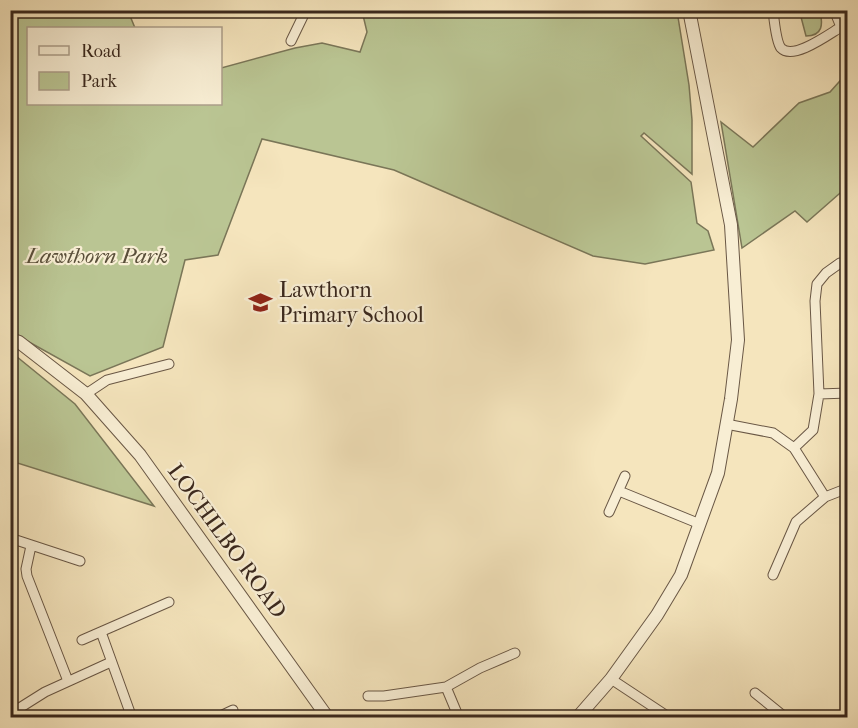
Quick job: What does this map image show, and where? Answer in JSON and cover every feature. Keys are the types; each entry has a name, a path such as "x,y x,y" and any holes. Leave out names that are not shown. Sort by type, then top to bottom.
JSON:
{"street":[{"path":"291,41 306,10"},
{"path":"577,717 611,679 657,615 681,575 718,473 731,399 738,340 731,225 688,10"},
{"path":"773,10 782,49 797,52 844,30 834,10"},
{"path":"794,448 813,430 819,394 815,301 817,284 826,273 840,264"},
{"name":"LOCHILBO ROAD","path":"10,339 19,342 86,394 140,455 328,717"},
{"path":"86,394 107,380 169,364"},
{"path":"819,394 848,393"},
{"path":"726,423 773,433 794,448 825,497"},
{"path":"609,512 626,476"},
{"path":"773,575 796,522 825,497 848,488"},
{"path":"619,491 700,525"},
{"path":"10,538 80,561"},
{"path":"31,546 26,569 27,576 68,681"},
{"path":"82,640 169,602"},
{"path":"101,632 132,717"},
{"path":"368,696 384,696 446,687 480,668 515,653"},
{"path":"10,714 45,692 111,662"},
{"path":"611,679 670,717"},
{"path":"446,687 459,717"},
{"path":"755,693 786,717"},
{"path":"216,717 233,710"}],"green space":[{"name":"Lawthorn Park","path":"11,11 128,11 135,27 27,27 27,105 222,105 222,68 322,43 360,52 367,32 362,11 677,11 689,85 692,120 692,174 644,133 641,136 691,182 697,223 708,231 714,250 645,264 593,256 394,170 262,139 218,255 185,260 163,347 90,376 11,332"},
{"path":"790,11 820,11 819,32 806,36 801,17"},
{"path":"847,73 847,187 807,222 795,211 742,248 721,122 753,147 799,103 830,92"},
{"path":"11,352 75,404 154,506 11,461"}],"place":[{"name":"Lawthorn Primary School","path":"261,303"}]}
